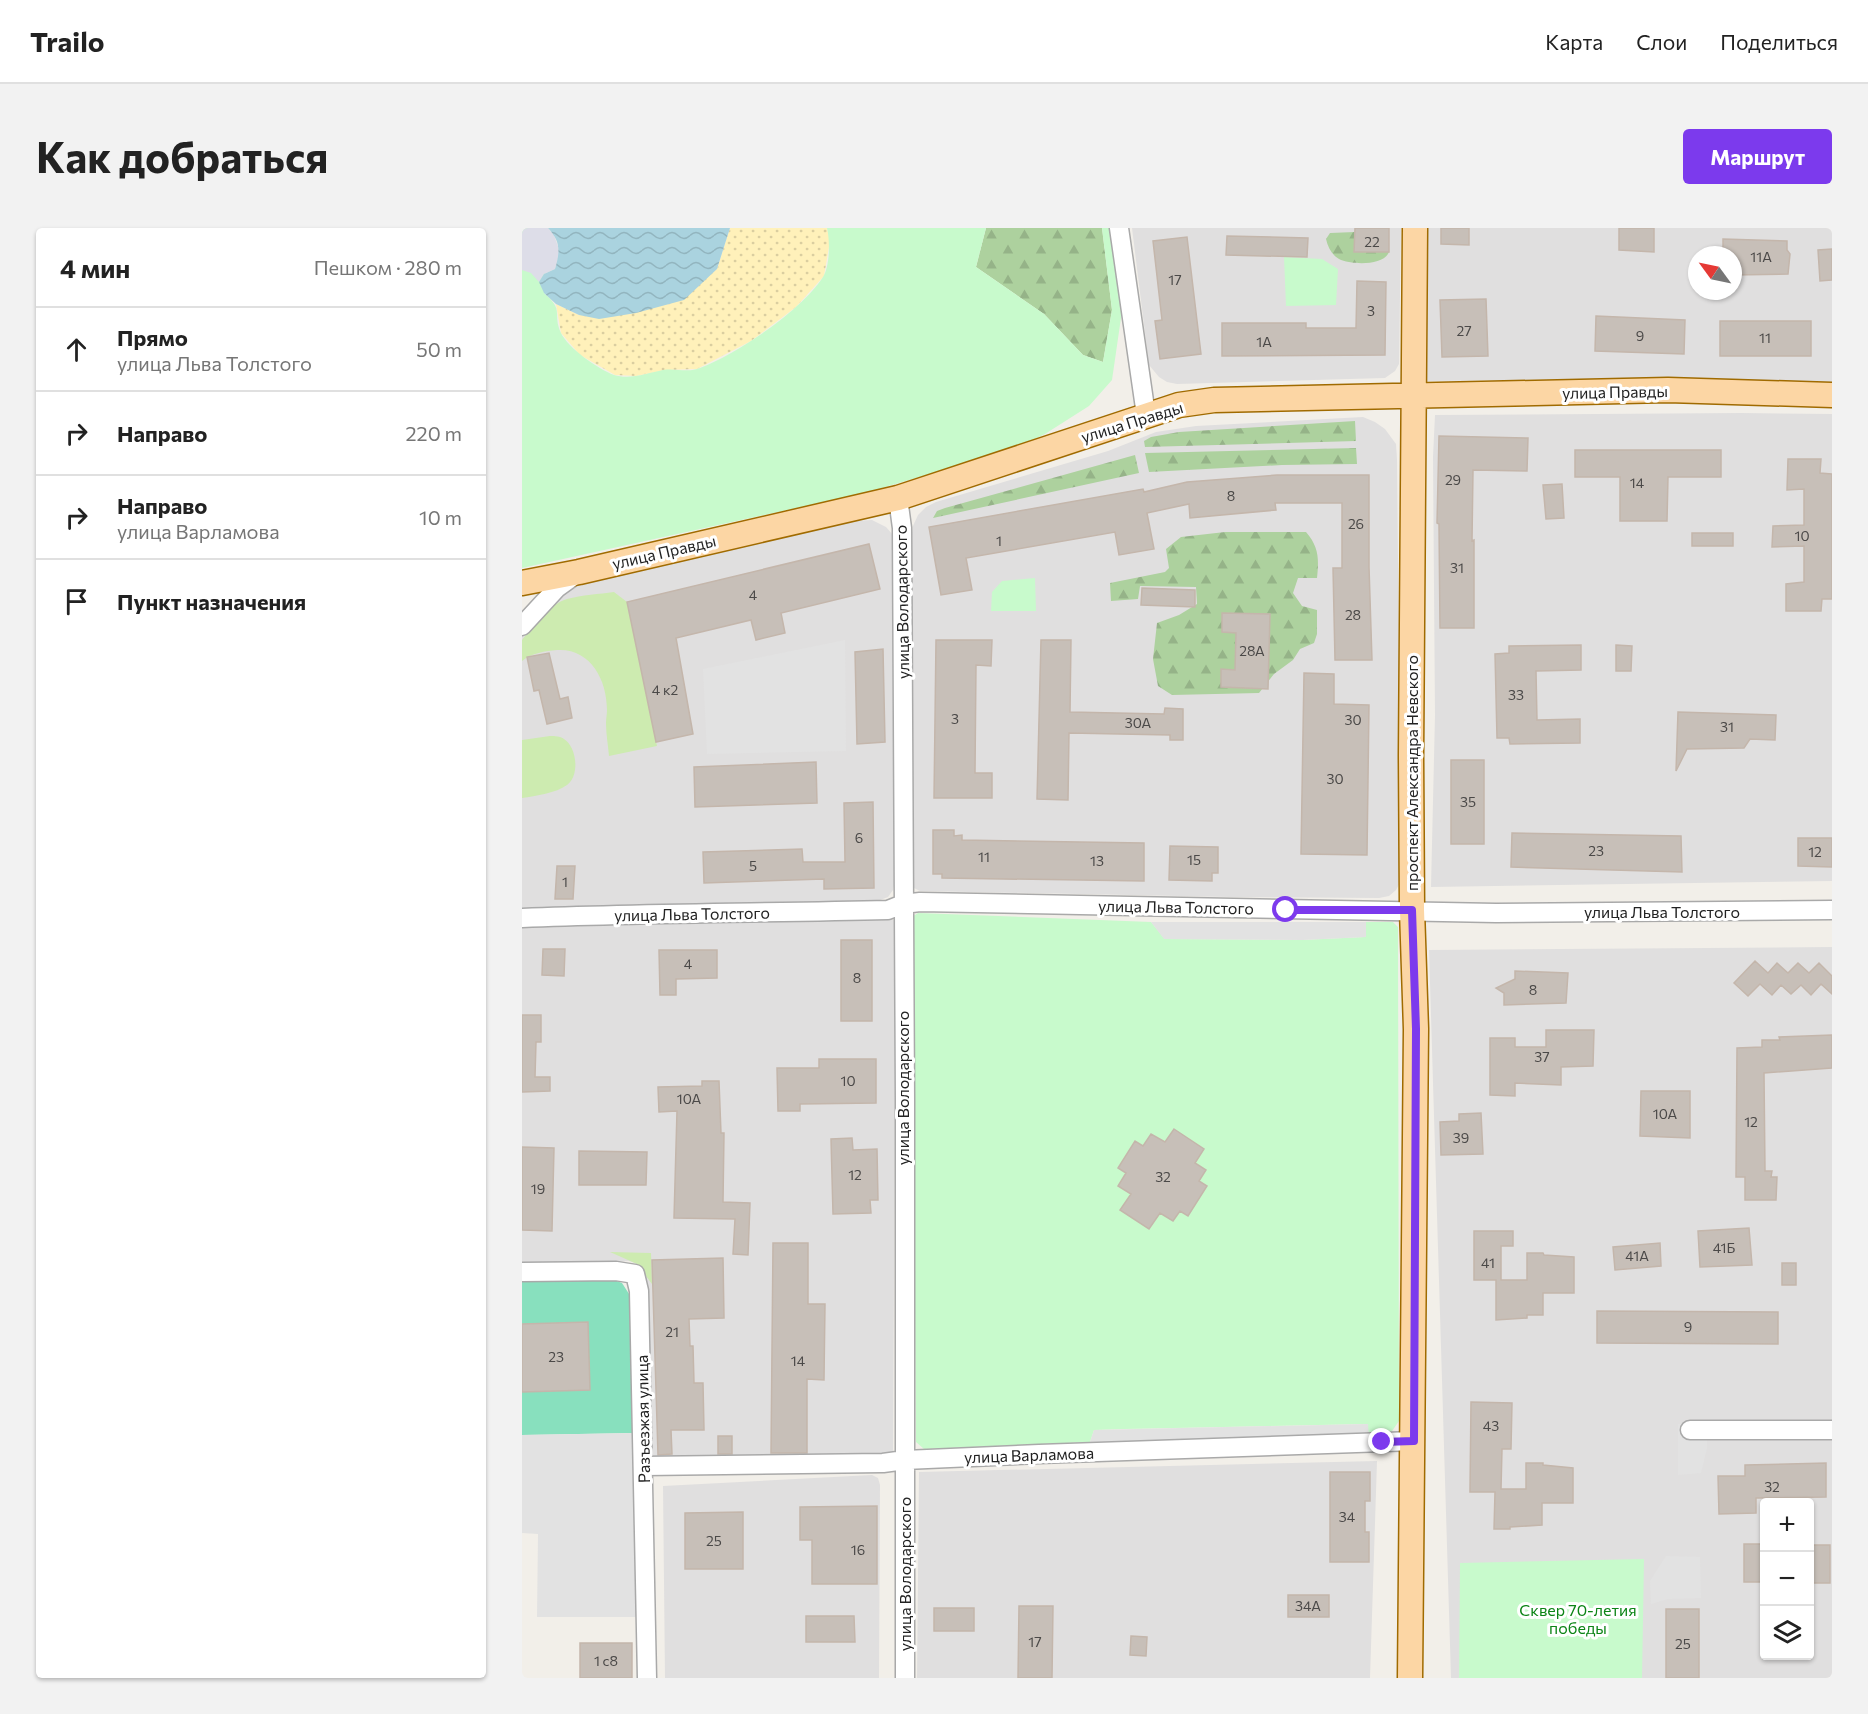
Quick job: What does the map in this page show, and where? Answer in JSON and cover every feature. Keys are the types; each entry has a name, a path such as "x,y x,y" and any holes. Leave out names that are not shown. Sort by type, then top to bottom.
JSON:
{"main road":[{"name":"проспект Александра Невского","path":"1410,1678 1414,1441 1416,1029 1412,910 1415,228"},
{"name":"улица Правды","path":"522,583 579,572 897,498 1179,405 1214,400 1668,390 1832,395"}],"street":[{"path":"1119,228 1146,414"},
{"name":"улица Володарского","path":"897,498 902,528 904,744 905,1678"},
{"path":"522,626 557,588 579,572"},
{"name":"улица Льва Толстого","path":"522,918 645,913 888,910 903,904 920,902 1496,913 1832,910"},
{"name":"Разъезжая улица","path":"522,1272 616,1271 635,1274 639,1291 647,1678"},
{"path":"1690,1430 1832,1430"},
{"name":"улица Варламова","path":"644,1466 883,1463 905,1460 1414,1441"}],"shaded area":[{"path":"522,228 548,228 554,235 560,252 555,269 544,274 539,282 531,273 522,270"},
{"path":"1132,228 1401,228 1399,364 1395,371 1385,378 1177,384 1167,382 1159,377 1149,365"},
{"path":"1426,228 1832,228 1832,385 1626,379 1426,381"},
{"path":"1832,414 1832,881 1431,887 1435,715 1433,457 1435,415"},
{"path":"1363,417 1385,429 1396,444 1401,881 1396,890 1389,896 1379,898 920,891 914,888 911,879 911,539 918,515 926,507 936,502 1108,451 1156,432 1196,426"},
{"path":"872,520 886,527 893,535 895,546 897,612 893,652 896,876 893,890 888,897 875,902 522,909 522,632 569,589 582,583 855,521"},
{"path":"845,640 846,751 707,754 703,669"},
{"path":"896,920 893,1451 891,1455 653,1458 651,1455 644,1273 637,1264 629,1261 528,1266 522,1264 522,925"},
{"path":"1151,922 1366,922 1366,937 1302,940 1164,939"},
{"path":"1832,947 1832,1678 1451,1678 1429,950"},
{"path":"1368,1424 1369,1436 1090,1442 1094,1430"},
{"path":"1678,1424 1707,1424 1707,1448 1701,1473 1678,1475"},
{"path":"635,1433 638,1617 537,1617 538,1534 522,1533 522,1435"},
{"path":"1377,1461 1370,1678 917,1678 919,1472"},
{"path":"872,1475 878,1478 880,1485 879,1678 665,1678 663,1486"},
{"path":"1666,1556 1700,1557 1701,1598 1668,1599 1651,1604 1650,1581"}],"green space":[{"path":"522,228 548,228 544,293 556,308 561,333 565,339 600,368 614,375 626,377 663,370 696,369 732,353 767,330 800,304 823,277 829,253 827,228 986,228 976,267 1044,314 1083,355 1103,362 1112,310 1102,228 1111,228 1122,311 1112,380 1089,406 1045,434 1014,449 865,493 522,568"},
{"path":"986,228 1102,228 1112,310 1103,362 1083,355 1044,314 976,267"},
{"path":"1355,232 1355,251 1389,252 1386,257 1367,263 1344,261 1337,257 1331,251 1326,239 1330,233"},
{"path":"1284,257 1322,259 1338,269 1336,305 1286,306"},
{"path":"1355,421 1356,441 1145,447 1144,441 1151,437 1179,432"},
{"path":"1356,448 1357,464 1282,465 1149,472 1145,453"},
{"path":"1135,455 1139,473 933,518 937,511 945,508"},
{"path":"1225,532 1306,532 1317,553 1317,578 1298,578 1293,593 1302,606 1317,610 1317,634 1314,643 1300,649 1293,660 1274,674 1259,693 1172,695 1158,686 1153,659 1157,623 1179,615 1197,604 1196,587 1140,586 1138,599 1111,601 1110,583 1165,572 1169,568 1166,549 1181,537"},
{"path":"1035,578 1036,611 991,611 992,592 1002,581"},
{"path":"614,592 627,602 657,746 609,756 606,698 600,677 594,668 579,654 569,651 543,652 522,661 522,640 542,616 560,602 579,596"},
{"path":"550,736 562,738 572,748 575,762 574,775 567,785 557,790 522,798 522,740"},
{"path":"918,913 1151,922 1165,939 1302,940 1365,937 1366,922 1393,922 1398,927 1399,1421 1390,1434 1369,1436 1367,1424 1094,1430 1090,1442 924,1449 916,1442 912,917"},
{"path":"610,1252 651,1253 652,1284 637,1264"},
{"path":"606,1277 622,1283 631,1297 635,1433 522,1435 522,1279"},
{"name":"Сквер 70-летия победы","path":"1644,1559 1642,1678 1459,1678 1460,1563"}],"sand":[{"path":"730,228 827,228 830,241 824,276 796,307 751,341 697,369 666,370 636,376 615,375 580,355 561,333 556,304 579,315 717,269"}],"water":[{"path":"548,228 730,228 717,269 684,300 636,313 599,319 579,315 556,304 544,293 539,282 544,274 555,269 558,257 557,243"}],"building":[{"path":"1355,228 1389,228 1389,252 1354,252"},
{"path":"1441,228 1469,228 1469,245 1441,244"},
{"path":"1619,228 1654,228 1654,252 1619,250"},
{"path":"1227,236 1308,238 1307,257 1226,255"},
{"path":"1187,237 1201,354 1160,359 1155,321 1162,320 1153,241"},
{"path":"1723,239 1787,241 1787,250 1790,254 1788,274 1742,275 1742,246 1723,246"},
{"path":"1832,249 1832,280 1820,281 1818,250"},
{"path":"1357,281 1386,282 1385,355 1222,356 1222,323 1306,323 1306,328 1356,328"},
{"path":"1486,299 1488,356 1442,357 1440,300"},
{"path":"1596,316 1685,320 1684,354 1595,351"},
{"path":"1720,321 1811,321 1811,356 1720,356"},
{"path":"1439,436 1528,438 1527,471 1473,470 1474,628 1440,628 1439,524 1437,523"},
{"path":"1575,450 1721,450 1721,477 1668,477 1667,521 1620,521 1620,477 1575,477"},
{"path":"1788,459 1821,459 1820,473 1832,474 1832,599 1822,599 1821,611 1786,611 1786,584 1804,582 1804,546 1772,547 1773,526 1804,525 1804,489 1787,490"},
{"path":"1277,475 1369,475 1372,660 1335,660 1333,568 1342,568 1342,503 1275,503 1276,510 1190,518 1189,504 1147,513 1154,549 1119,555 1115,532 966,558 972,590 941,595 929,527 1143,489 1144,492 1187,482"},
{"path":"1562,484 1564,518 1546,519 1543,485"},
{"path":"1692,533 1733,533 1733,546 1692,546"},
{"path":"869,544 880,589 781,613 785,633 756,640 751,620 676,638 693,734 656,742 627,602"},
{"path":"1142,588 1195,590 1195,607 1141,605"},
{"path":"1222,613 1270,614 1268,689 1221,687 1221,669 1235,670 1236,633 1222,632"},
{"path":"936,640 992,640 991,666 976,665 975,773 992,773 992,798 934,798"},
{"path":"1041,640 1071,640 1070,712 1164,714 1165,708 1183,709 1183,740 1170,740 1170,735 1069,733 1068,800 1037,799"},
{"path":"1581,645 1581,670 1536,671 1537,720 1580,719 1580,743 1510,744 1509,738 1497,738 1495,654 1509,653 1509,646"},
{"path":"1616,645 1632,646 1631,671 1616,671"},
{"path":"883,649 885,742 857,744 855,652"},
{"path":"549,653 560,699 568,697 572,718 547,724 539,690 534,691 527,657"},
{"path":"1304,673 1334,674 1334,704 1369,705 1367,855 1301,854"},
{"path":"1678,712 1776,715 1775,740 1750,739 1744,748 1687,749 1676,771"},
{"path":"1451,760 1484,760 1484,844 1451,844"},
{"path":"816,762 817,803 695,807 694,767"},
{"path":"873,802 874,888 824,889 824,879 704,883 703,852 802,849 803,862 845,862 844,803"},
{"path":"933,830 954,830 954,836 962,835 962,840 1144,843 1144,881 942,878 942,874 933,874"},
{"path":"1512,833 1681,836 1682,872 1511,867"},
{"path":"1798,838 1832,838 1832,867 1798,866"},
{"path":"1170,846 1218,847 1218,873 1212,873 1212,881 1169,880"},
{"path":"557,866 575,866 573,899 555,899"},
{"path":"841,940 872,940 872,1021 841,1021"},
{"path":"543,949 565,949 564,976 542,975"},
{"path":"659,950 717,950 717,978 676,979 676,995 660,995"},
{"path":"1755,961 1768,973 1777,963 1788,973 1798,963 1809,973 1819,963 1832,976 1832,994 1821,984 1811,995 1801,985 1791,994 1781,985 1772,995 1760,984 1748,996 1734,983"},
{"path":"1515,971 1568,973 1566,1003 1504,1005 1504,993 1496,988 1515,979"},
{"path":"522,1015 541,1015 541,1042 536,1042 535,1077 550,1077 550,1091 522,1092"},
{"path":"1546,1030 1594,1030 1593,1066 1561,1067 1561,1085 1515,1083 1515,1096 1490,1095 1490,1038 1515,1038 1515,1047 1546,1047"},
{"path":"1832,1035 1832,1068 1764,1073 1765,1171 1772,1171 1771,1177 1777,1177 1776,1200 1745,1200 1745,1177 1736,1177 1737,1048 1762,1047 1762,1040 1780,1040 1779,1037"},
{"path":"819,1059 876,1059 876,1103 800,1104 800,1111 778,1111 777,1068 819,1068"},
{"path":"702,1081 719,1081 721,1133 724,1133 723,1202 750,1203 748,1255 733,1254 735,1219 674,1218 677,1111 659,1112 658,1087 702,1086"},
{"path":"1641,1091 1690,1091 1690,1138 1640,1136"},
{"path":"1481,1113 1483,1154 1441,1155 1440,1122 1459,1121 1459,1114"},
{"path":"1174,1129 1204,1149 1195,1163 1206,1170 1199,1181 1207,1186 1188,1216 1180,1211 1173,1221 1160,1213 1149,1229 1120,1210 1131,1194 1118,1186 1126,1173 1118,1168 1135,1141 1143,1146 1151,1134 1165,1142"},
{"path":"852,1138 853,1150 877,1149 878,1200 870,1200 871,1213 833,1214 831,1139"},
{"path":"522,1147 554,1148 552,1231 522,1230"},
{"path":"579,1151 647,1152 646,1185 579,1185"},
{"path":"1749,1228 1752,1265 1700,1267 1698,1231"},
{"path":"1474,1231 1513,1231 1513,1246 1501,1246 1501,1280 1527,1280 1527,1253 1574,1257 1574,1293 1543,1293 1543,1315 1496,1320 1496,1280 1474,1280"},
{"path":"773,1243 808,1243 808,1304 825,1304 824,1380 807,1379 807,1453 771,1453"},
{"path":"1660,1243 1661,1266 1615,1270 1613,1247"},
{"path":"723,1258 724,1318 689,1319 690,1346 693,1346 694,1383 703,1383 704,1430 671,1430 672,1454 658,1455 652,1260"},
{"path":"1782,1263 1796,1263 1796,1285 1782,1285"},
{"path":"1597,1311 1778,1312 1778,1344 1597,1343"},
{"path":"588,1322 590,1390 522,1392 522,1324"},
{"path":"1471,1402 1512,1403 1511,1449 1502,1449 1501,1489 1526,1489 1526,1463 1573,1468 1573,1503 1542,1503 1542,1525 1494,1529 1495,1492 1470,1492"},
{"path":"718,1436 732,1436 732,1454 718,1454"},
{"path":"1826,1463 1826,1497 1756,1498 1756,1513 1719,1514 1718,1476 1745,1476 1745,1465"},
{"path":"1330,1472 1370,1472 1370,1501 1365,1501 1365,1532 1369,1532 1369,1562 1330,1562"},
{"path":"877,1506 877,1584 812,1584 812,1540 800,1540 800,1507"},
{"path":"743,1512 743,1569 685,1569 685,1513"},
{"path":"1744,1544 1760,1544 1760,1582 1744,1582"},
{"path":"1814,1545 1830,1545 1830,1583 1814,1583"},
{"path":"1288,1595 1329,1595 1329,1617 1288,1617"},
{"path":"1019,1606 1053,1606 1052,1678 1018,1678"},
{"path":"934,1608 974,1608 974,1631 934,1631"},
{"path":"1666,1609 1699,1609 1699,1678 1666,1678"},
{"path":"806,1616 854,1616 855,1642 806,1642"},
{"path":"1131,1636 1147,1637 1146,1656 1130,1655"},
{"path":"580,1643 632,1643 632,1678 580,1678"}],"route":[{"path":"1286,910 1412,910 1416,1029 1414,1441 1382,1442"}]}
